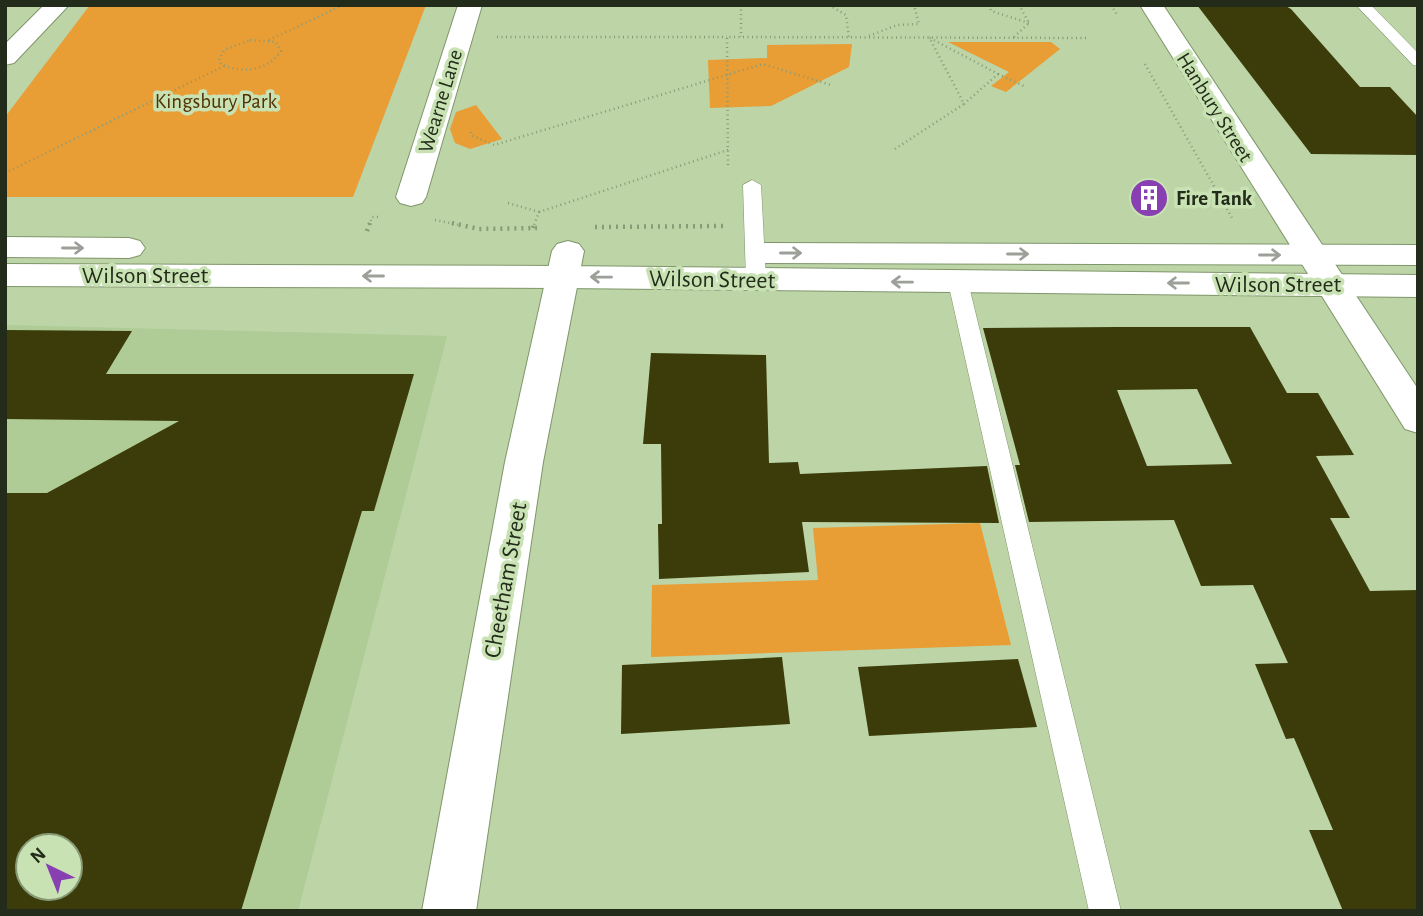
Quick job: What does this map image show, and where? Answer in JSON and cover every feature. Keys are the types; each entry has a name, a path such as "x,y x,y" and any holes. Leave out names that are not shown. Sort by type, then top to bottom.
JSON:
{"street":[{"path":"5,58 58,5"},
{"name":"Wearne Lane","path":"411,197 470,5"},
{"name":"Hanbury Street","path":"1151,5 1418,419"},
{"name":"Wilson Street","path":"5,247 755,267 1418,255"},
{"name":"Wilson Street","path":"5,275 566,264"},
{"name":"Cheetham Street","path":"449,911 524,462 566,264"},
{"name":"Wilson Street","path":"755,267 958,282 1418,286"}],"lane":[{"path":"1363,5 1418,62"},
{"path":"752,185 755,267"},
{"path":"958,282 1105,911"}],"path":[{"path":"224,66 219,60 220,55 231,46 250,40 268,40 343,5"},
{"path":"741,5 741,37"},
{"path":"829,5 846,15 849,37"},
{"path":"865,37 897,25 919,24 914,5"},
{"path":"989,5 991,11 1029,23"},
{"path":"1019,5 1029,23"},
{"path":"1111,5 1118,17"},
{"path":"1013,38 1029,23"},
{"path":"501,26 496,37 1087,38"},
{"path":"727,37 728,165"},
{"path":"929,37 1026,87"},
{"path":"929,37 964,104"},
{"path":"5,173 224,66 245,69 274,61 281,51 280,46 268,40"},
{"path":"470,125 471,135 494,145 764,64 831,85"},
{"path":"1145,64 1232,218"},
{"path":"895,149 964,104 998,74"},
{"path":"508,203 539,212 728,150"},
{"path":"533,228 539,212"}],"shaded area":[{"path":"5,325 447,336 298,911 5,911"}],"green space":[{"name":"Kingsbury Park","path":"90,5 426,5 353,197 5,197 5,117"},
{"path":"948,42 1051,42 1060,49 1006,92 991,86 1009,72"},
{"path":"852,44 849,67 771,106 710,108 708,60 767,58 767,45"},
{"path":"476,105 502,139 470,149 455,143 450,129 456,112"},
{"path":"980,523 1011,645 651,657 652,585 818,580 813,528"}],"building":[{"path":"1197,5 1284,5 1291,9 1360,87 1390,87 1418,117 1418,155 1311,154"},
{"path":"1250,327 1287,393 1318,393 1354,455 1316,456 1350,518 1330,518 1370,591 1418,590 1418,911 1343,911 1309,830 1333,830 1294,738 1286,739 1255,664 1288,663 1253,585 1201,586 1174,520 1029,522 1015,465 1020,465 983,328","holes":["1197,389 1232,464 1147,466 1117,390"]},
{"path":"5,330 132,331 106,374 414,374 374,511 362,511 241,911 5,911 5,493 47,493 179,421 5,419"},
{"path":"651,353 766,355 769,463 798,462 800,474 987,466 999,523 802,522 809,572 659,579 658,524 662,524 661,444 643,444"},
{"path":"782,657 790,724 621,734 622,665"},
{"path":"1018,659 1037,727 869,736 858,667"}],"place":[{"name":"Fire Tank","path":"1149,198"}]}
